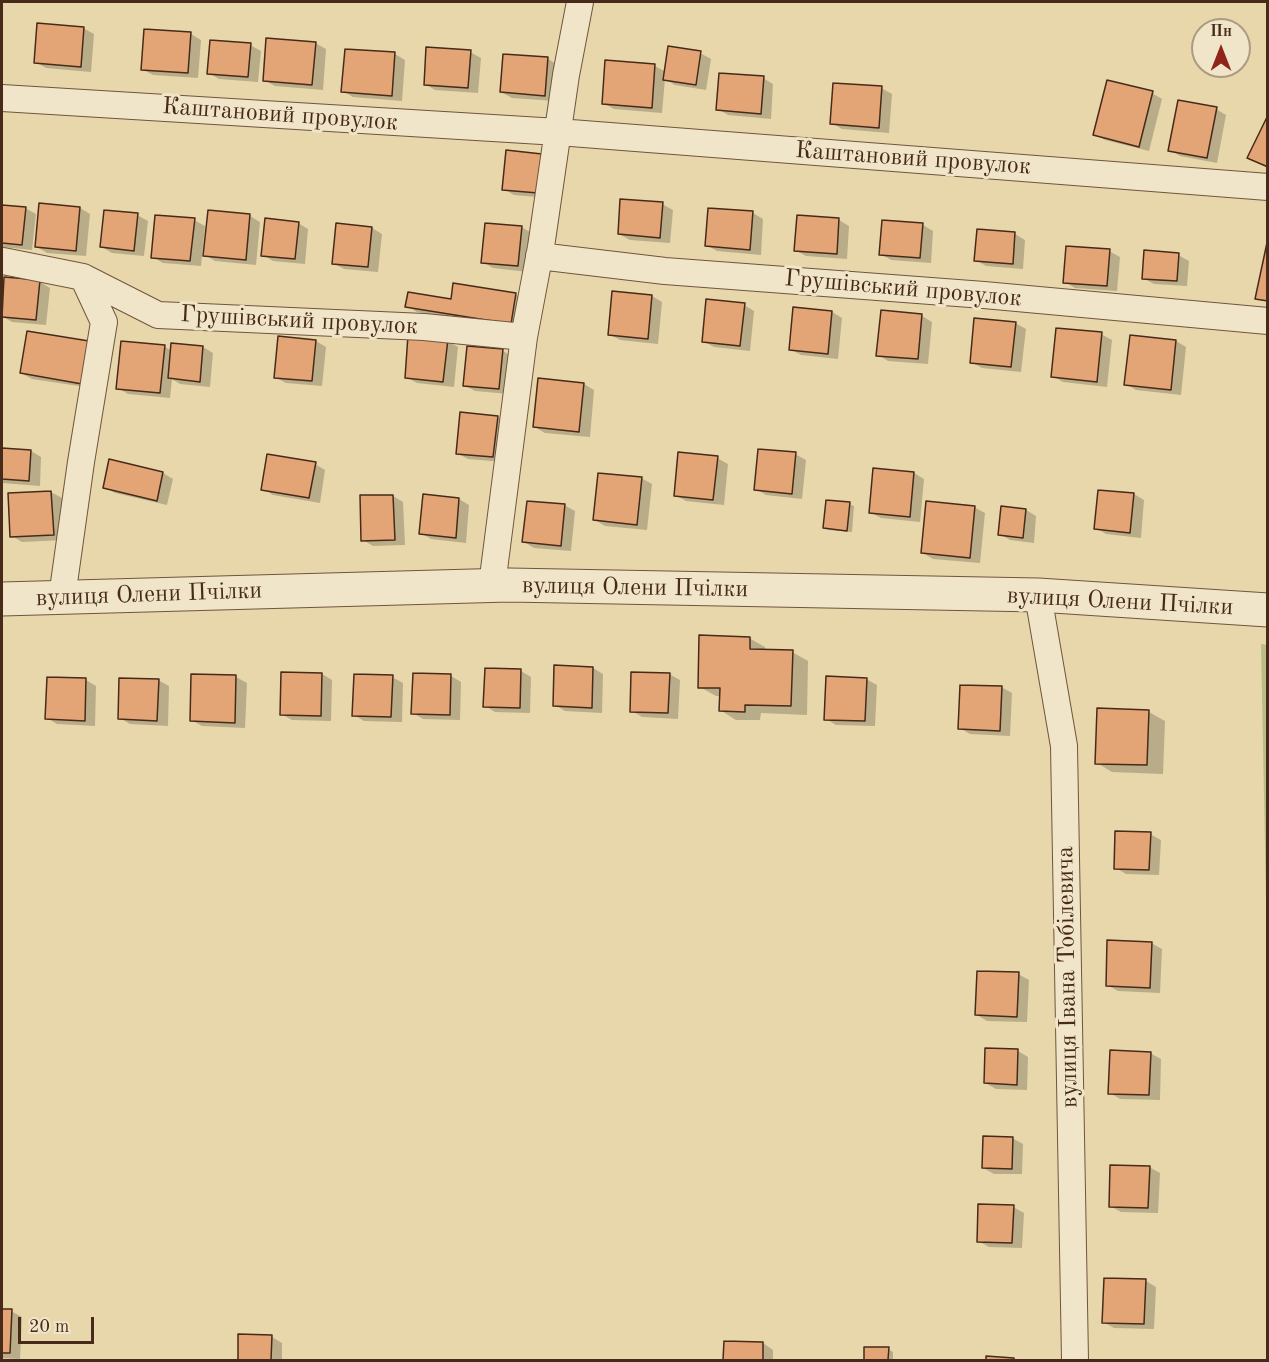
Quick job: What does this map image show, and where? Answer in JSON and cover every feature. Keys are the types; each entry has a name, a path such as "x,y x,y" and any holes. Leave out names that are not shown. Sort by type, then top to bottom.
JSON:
{"street":[{"path":"492,585 524,338 566,75 580,2"},
{"name":"Каштановий провулок","path":"2,98 558,132 1268,187"},
{"name":"Грушівський провулок","path":"539,255 665,271 984,295 1268,321"},
{"name":"Грушівський провулок","path":"3,261 83,277 158,315 424,327 524,338"},
{"path":"62,597 104,322 83,277"},
{"name":"вулиця Олени Пчілки","path":"2,599 492,585 1038,595 1268,610"},
{"name":"вулиця Івана Тобілевича","path":"1038,595 1064,746 1076,1360"}],"green space":[{"path":"1261,644 1268,645 1267,899 1266,899"}],"building":[{"path":"37,23 84,27 81,67 34,63"},
{"path":"144,29 191,32 188,73 141,70"},
{"path":"266,38 316,42 312,85 263,81"},
{"path":"210,40 251,43 248,77 207,74"},
{"path":"668,46 701,51 696,85 663,80"},
{"path":"426,47 471,50 468,88 424,85"},
{"path":"345,49 395,52 392,96 341,92"},
{"path":"503,54 548,57 545,96 500,92"},
{"path":"605,60 655,64 652,108 602,104"},
{"path":"719,73 764,76 761,114 716,110"},
{"path":"1107,80 1153,91 1139,147 1093,135"},
{"path":"833,83 882,86 879,128 830,124"},
{"path":"1178,100 1217,107 1207,158 1168,151"},
{"path":"1268,115 1268,167 1247,158"},
{"path":"506,150 542,154 538,193 502,190"},
{"path":"620,199 663,202 660,238 618,234"},
{"path":"39,203 80,207 76,251 35,247"},
{"path":"2,205 26,207 22,245 2,243"},
{"path":"708,208 753,211 750,250 705,246"},
{"path":"104,210 138,213 134,251 100,247"},
{"path":"208,210 250,214 246,260 203,256"},
{"path":"155,215 195,218 190,261 151,258"},
{"path":"797,215 839,218 837,254 794,251"},
{"path":"265,218 299,222 295,259 261,256"},
{"path":"882,220 923,223 920,258 879,255"},
{"path":"336,223 372,227 368,267 332,264"},
{"path":"485,223 522,226 518,266 481,263"},
{"path":"977,229 1015,232 1013,264 974,261"},
{"path":"1268,238 1268,301 1255,299"},
{"path":"1066,246 1110,249 1107,286 1063,283"},
{"path":"1144,250 1179,253 1177,281 1142,279"},
{"path":"4,277 40,280 36,320 2,317"},
{"path":"453,283 516,293 511,324 405,307 408,292 451,299"},
{"path":"612,291 652,295 648,339 608,335"},
{"path":"706,299 745,303 740,346 702,342"},
{"path":"793,307 832,311 828,354 789,350"},
{"path":"881,310 922,314 918,359 876,356"},
{"path":"974,318 1016,322 1011,367 970,363"},
{"path":"1056,328 1102,332 1097,382 1051,377"},
{"path":"27,331 89,341 82,384 20,373"},
{"path":"408,335 448,339 443,382 405,378"},
{"path":"1130,335 1176,340 1171,390 1124,385"},
{"path":"278,336 316,340 312,381 274,378"},
{"path":"121,341 165,345 160,393 116,389"},
{"path":"171,343 203,346 200,382 168,378"},
{"path":"467,346 503,349 499,389 463,386"},
{"path":"538,378 584,383 579,432 533,427"},
{"path":"460,412 498,416 493,457 456,454"},
{"path":"2,448 31,450 29,481 2,479"},
{"path":"758,449 796,452 792,494 754,490"},
{"path":"678,452 718,456 713,500 674,496"},
{"path":"267,454 316,462 309,498 261,490"},
{"path":"109,459 163,472 157,501 103,488"},
{"path":"873,468 914,472 910,517 869,513"},
{"path":"598,473 642,477 637,525 593,520"},
{"path":"1098,490 1134,493 1130,533 1094,529"},
{"path":"51,491 54,535 10,537 8,493"},
{"path":"423,494 459,498 456,538 419,534"},
{"path":"360,495 393,495 395,540 361,541"},
{"path":"826,500 850,502 847,531 823,528"},
{"path":"527,501 565,504 561,546 522,542"},
{"path":"926,501 975,506 970,558 921,553"},
{"path":"1001,506 1026,509 1023,538 998,535"},
{"path":"699,635 750,637 750,649 793,650 791,706 745,705 745,712 719,711 720,688 698,688"},
{"path":"554,665 593,667 592,708 553,706"},
{"path":"485,668 521,669 520,708 483,707"},
{"path":"281,672 322,673 321,716 280,715"},
{"path":"631,672 670,673 668,713 630,712"},
{"path":"413,673 451,674 450,715 411,714"},
{"path":"191,674 236,675 235,723 190,721"},
{"path":"354,674 393,675 391,717 352,716"},
{"path":"826,676 867,678 865,721 824,720"},
{"path":"47,677 86,678 85,721 45,719"},
{"path":"119,678 159,679 157,721 118,719"},
{"path":"960,685 1002,686 1000,731 958,729"},
{"path":"1097,708 1149,710 1147,765 1095,764"},
{"path":"1115,831 1151,832 1149,870 1114,869"},
{"path":"1107,940 1152,942 1150,988 1106,986"},
{"path":"977,971 1019,972 1017,1017 975,1015"},
{"path":"985,1048 1018,1049 1017,1085 984,1083"},
{"path":"1110,1050 1151,1052 1149,1095 1108,1094"},
{"path":"983,1136 1013,1137 1012,1169 982,1168"},
{"path":"1110,1165 1150,1166 1148,1208 1109,1207"},
{"path":"978,1204 1014,1205 1012,1243 977,1242"},
{"path":"1104,1278 1146,1279 1144,1324 1102,1323"},
{"path":"2,1309 12,1309 10,1353 2,1353"},
{"path":"238,1334 272,1335 271,1360 238,1360"},
{"path":"724,1341 763,1342 763,1360 723,1360"},
{"path":"864,1347 889,1347 888,1360 864,1360"},
{"path":"986,1356 1014,1358 1014,1360 986,1360"}]}
